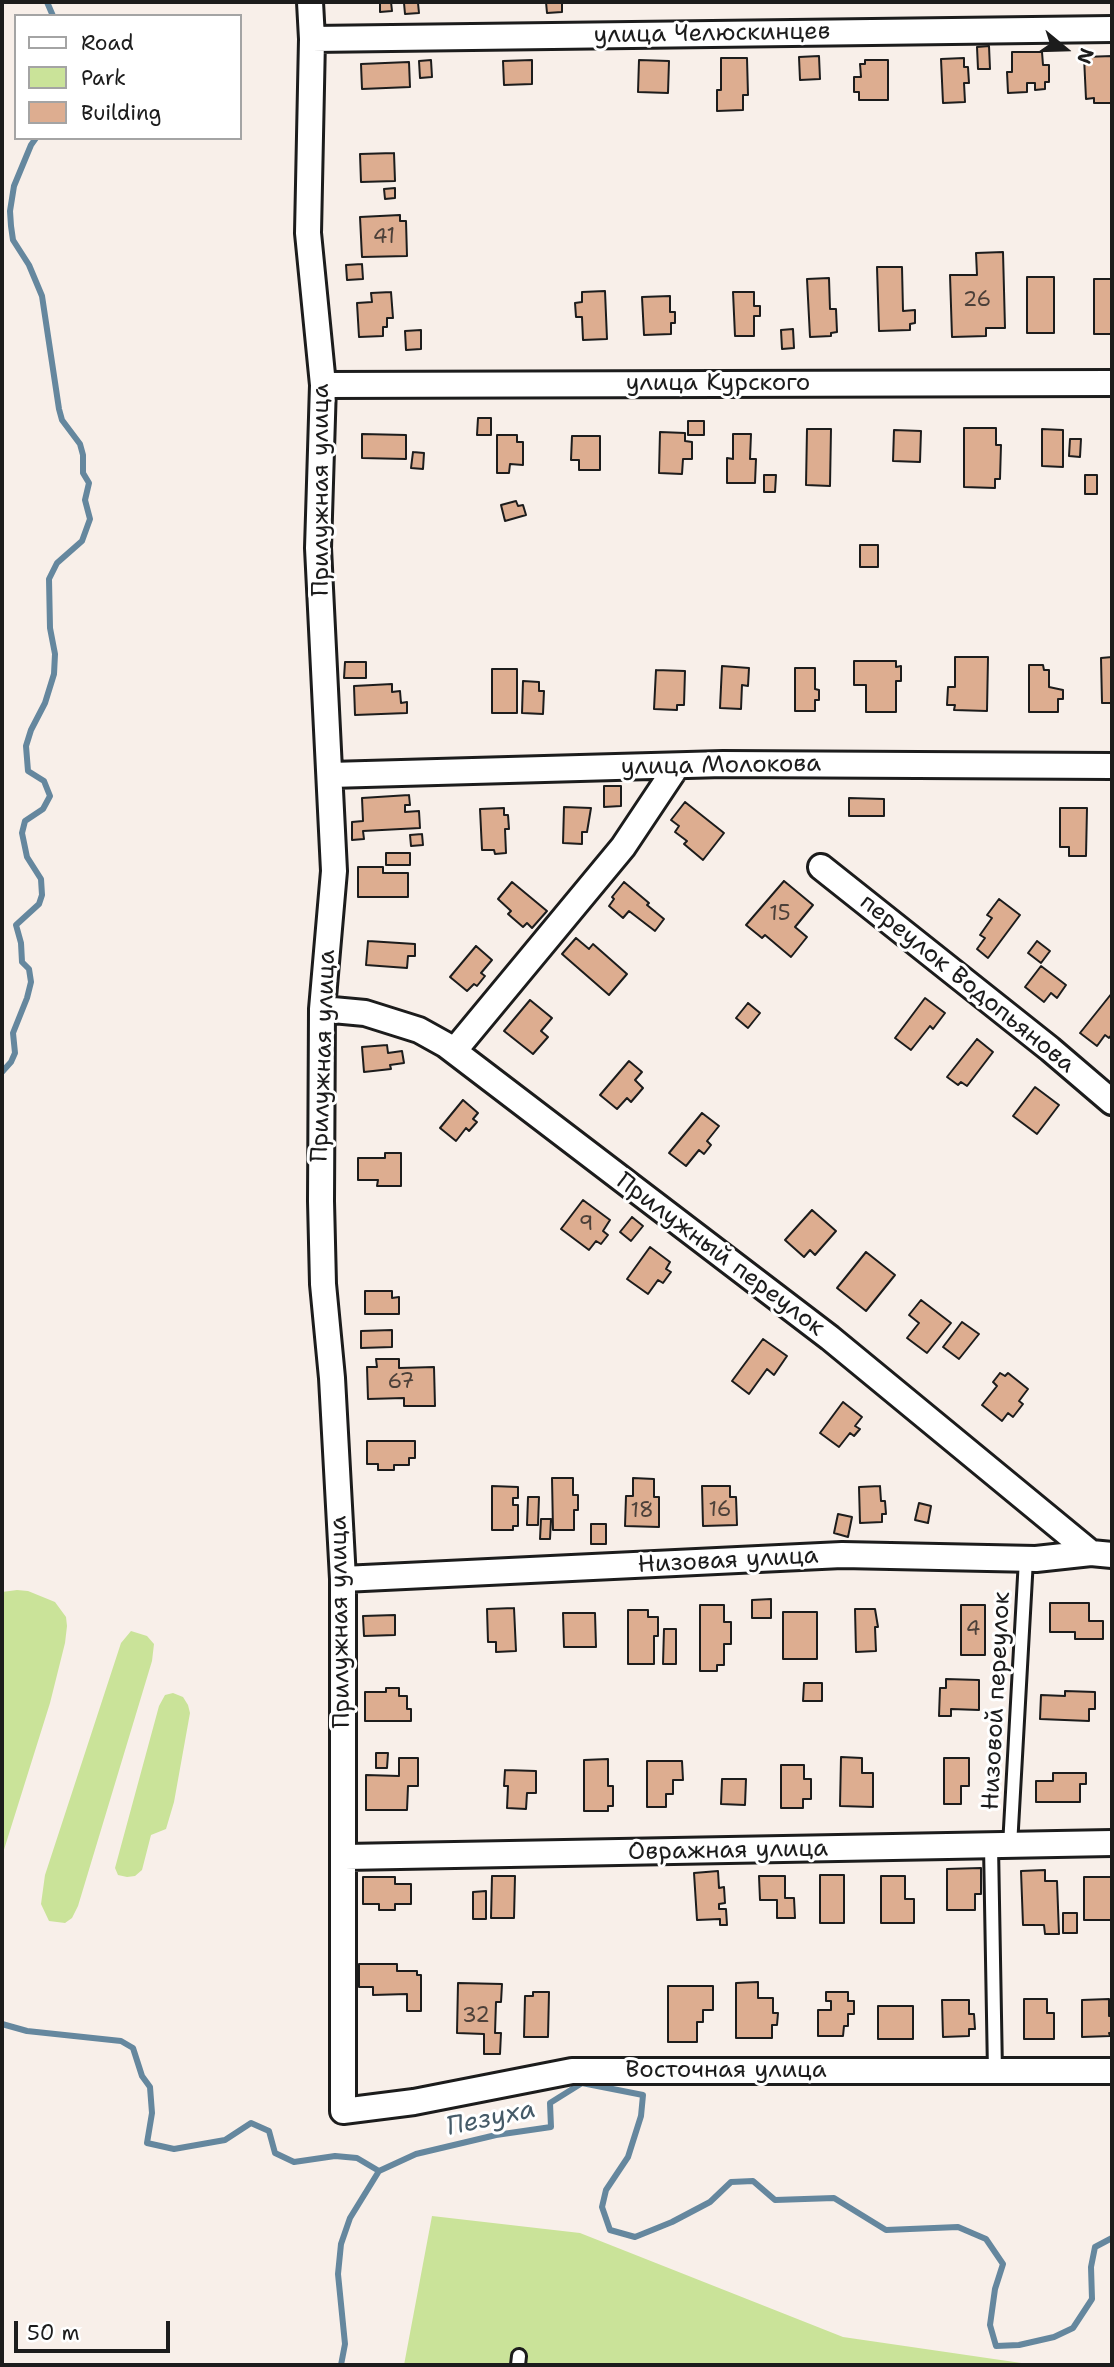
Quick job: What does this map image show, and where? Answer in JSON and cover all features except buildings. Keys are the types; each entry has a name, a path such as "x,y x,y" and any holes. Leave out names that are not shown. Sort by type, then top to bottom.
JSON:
{"street":[{"name":"Прилужная улица","path":"310,2 312,39 308,233 323,385 318,548 334,871 321,1009 321,1201 343,1579 343,2111"},
{"name":"улица Челюскинцев","path":"312,39 1112,29"},
{"name":"улица Курского","path":"323,385 1112,383"},
{"name":"улица Молокова","path":"330,775 732,764 1112,766"},
{"path":"454,1051 623,846 677,766"},
{"name":"переулок Водопьянова","path":"821,867 1050,1049 1112,1102"},
{"name":"Прилужный переулок","path":"321,1009 365,1013 419,1030 454,1051 1105,1550"},
{"name":"Низовая улица","path":"343,1579 842,1555 1026,1559 1105,1550"},
{"name":"Овражная улица","path":"345,1857 1112,1843"},
{"name":"Восточная улица","path":"343,2111 414,2102 572,2071 1112,2071"}],"lane":[{"name":"Низовой переулок","path":"995,2072 1000,1846 1026,1559"}],"green space":[{"path":"28,1591 55,1602 66,1617 67,1626 50,1703 2,1856 2,1592"},
{"path":"131,1631 147,1636 154,1644 152,1661 78,1906 72,1918 65,1923 49,1921 41,1904 45,1875 121,1643"},
{"path":"173,1693 183,1697 190,1713 174,1802 166,1829 151,1835 142,1870 135,1876 118,1875 115,1868 159,1706 165,1695"},
{"path":"432,2216 580,2233 843,2337 1035,2365 404,2365"}],"waterway":[{"path":"47,2 52,14"},
{"path":"2,1072 15,1053 13,1033 31,982 29,969 22,962 16,925 39,904 42,895 41,879 27,857 22,833 25,821 43,809 50,796 44,781 28,771 26,746 45,703 54,674 49,579 57,563 82,541 90,519 85,500 89,483 83,473 80,444 62,420 59,409 42,296 29,265 13,240 10,211 14,186 35,140"},
{"name":"Пезуха","path":"2,2024 27,2031 121,2041 133,2048 142,2076 150,2087 152,2113 147,2143 174,2149 225,2140 251,2123 269,2131 275,2153 294,2162 335,2156 357,2158 379,2171 416,2154 496,2135 551,2127 550,2103 582,2083 643,2095 641,2116 628,2157 606,2190 602,2207 610,2230 635,2237 710,2202 731,2182 753,2181 775,2200 834,2198 886,2230 958,2227 986,2239 1003,2264 995,2289 990,2325 996,2346 1019,2345 1054,2337 1073,2328 1092,2299 1091,2267 1095,2247 1112,2238"},
{"path":"341,2365 345,2344 338,2274 341,2244 350,2218 379,2171"}]}
